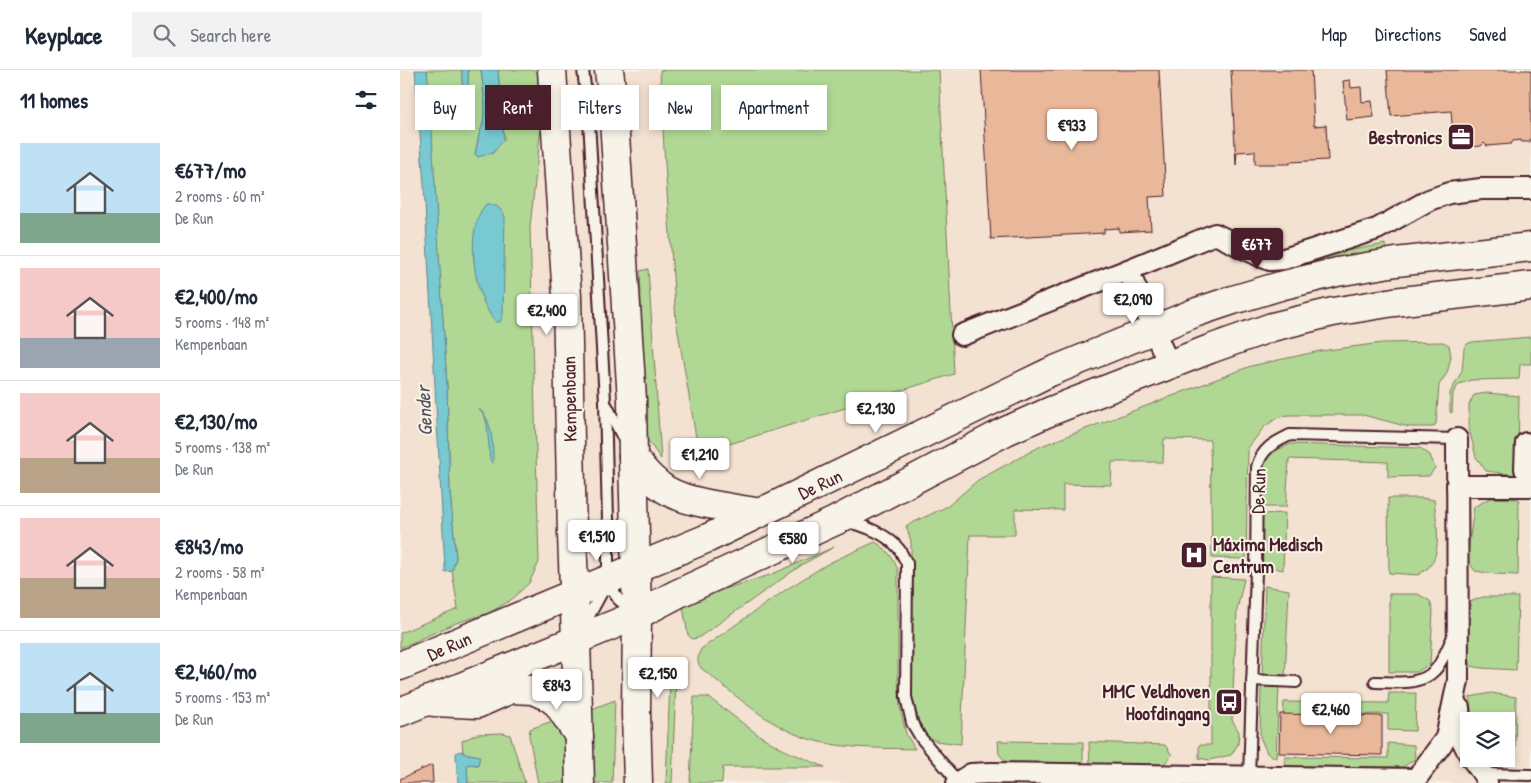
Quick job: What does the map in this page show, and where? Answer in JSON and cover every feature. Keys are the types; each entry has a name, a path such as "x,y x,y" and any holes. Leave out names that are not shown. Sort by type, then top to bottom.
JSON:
{"main road":[{"name":"Kempenbaan","path":"552,70 567,297 576,697 580,783"},
{"name":"Kempenbaan","path":"609,70 613,104 632,400 637,615 636,712 638,783"},
{"name":"De Run","path":"400,666 708,538 1050,372 1154,329 1233,300 1337,272 1396,262 1531,247"},
{"name":"De Run","path":"400,712 637,615 835,521 1006,431 1051,411 1169,365 1272,327 1333,312 1394,302 1531,286"},
{"path":"633,456 650,478 669,492 693,501 760,513"},
{"path":"425,702 477,704 511,690 533,690 550,697 558,704 579,736"}],"street":[{"path":"962,336 1215,234 1270,260 1284,259 1378,229 1429,200 1449,193 1481,189 1531,189"},
{"path":"1128,270 1169,365"},
{"name":"De Run","path":"957,783 971,774 991,773 1416,781 1446,738 1458,681 1457,439"},
{"path":"1526,444 1526,469 1531,469"},
{"path":"1457,486 1531,486"},
{"path":"1458,681 1460,719"}],"lane":[{"name":"Kempenbaan","path":"583,70 589,120 605,401 608,580 618,599 637,615"},
{"name":"Kempenbaan","path":"605,401 633,456"},
{"name":"De Run","path":"1249,777 1256,571 1257,467 1259,458 1270,445 1290,435 1457,439"},
{"name":"De Run","path":"835,521 861,525 892,542 900,550 907,563 906,698 912,723 921,738 957,783"},
{"name":"Kempenbaan","path":"576,639 608,580"},
{"path":"1375,682 1414,681 1426,678 1437,669 1458,628"},
{"path":"1252,680 1296,682"},
{"path":"1481,772 1531,775"}],"shaded area":[{"path":"400,70 1531,70 1531,783 400,783"}],"green space":[{"path":"427,70 462,70 462,85 428,85"},
{"path":"468,70 481,70 485,104 483,124 475,154 504,139 503,130 541,130 530,227 539,562 529,583 511,600 489,613 456,623 400,648 400,633 458,609 452,571 456,558 450,492 447,386 431,130 475,130 475,85 468,85"},
{"path":"498,70 537,70 539,85 499,85"},
{"path":"660,70 939,70 954,374 704,452 697,443 676,320 663,130 711,130 711,85 661,85"},
{"path":"1385,244 1386,252 1313,266 1311,260 1347,251"},
{"path":"648,269 661,459 646,438 640,271"},
{"path":"1531,337 1531,364 1520,364 1519,379 1471,380 1459,384 1453,393 1452,413 1450,412 1450,393 1462,371 1464,348 1467,344"},
{"path":"1443,342 1449,345 1451,357 1447,373 1439,385 1436,424 1433,427 1409,427 1363,415 1288,415 1277,418 1264,427 1248,448 1246,559 1212,558 1210,440 1164,439 1163,462 1112,462 1111,485 1063,484 1063,510 1015,509 1015,535 970,535 961,744 936,741 925,735 919,722 911,691 911,541 906,526 948,506 978,480 1041,446 1251,366 1320,351 1382,343"},
{"path":"1487,393 1519,396 1518,464 1516,475 1486,471 1476,457 1469,429 1469,405 1474,395"},
{"path":"1290,444 1420,448 1430,455 1435,468 1429,476 1388,477 1388,462 1289,459 1286,507 1260,507 1262,468 1271,453"},
{"path":"1388,498 1434,500 1437,526 1436,554 1428,568 1418,575 1389,573"},
{"path":"1490,498 1519,499 1518,575 1475,571 1467,559 1474,507"},
{"path":"1285,513 1283,570 1260,564 1261,514"},
{"path":"875,542 889,554 898,570 898,680 900,707 906,734 915,749 843,746 803,737 772,722 757,712 701,668 698,659 701,649 787,589 829,563"},
{"path":"834,547 803,564 698,638 692,639 688,635 683,607 717,591 770,575"},
{"path":"1211,577 1244,579 1237,610 1233,691 1232,720 1239,732 1238,744 1231,755 1209,760 1199,758 1199,745 1211,745"},
{"path":"1265,586 1289,590 1285,678 1262,678"},
{"path":"1389,594 1418,594 1430,601 1433,611 1430,664 1416,672 1389,672"},
{"path":"1483,597 1518,597 1516,670 1471,666 1467,642 1469,608 1472,601"},
{"path":"676,680 672,783 666,783 670,681"},
{"path":"1261,686 1279,686 1276,758 1267,753 1260,737"},
{"path":"1389,693 1416,693 1415,731 1388,730 1388,714 1283,715 1284,702 1388,703"},
{"path":"1491,693 1516,697 1515,750 1515,712 1471,712 1470,697"},
{"path":"694,697 708,697 757,734 784,750 825,767 723,767 722,783 690,783"},
{"path":"615,700 612,783 591,783 589,710"},
{"path":"558,719 567,740 569,783 538,783 529,736 530,729"},
{"path":"503,733 510,735 525,783 468,783 467,765 478,765 479,756 463,753 462,741 477,734"},
{"path":"998,741 1083,742 1083,763 1006,762 999,754"},
{"path":"1089,742 1165,745 1172,755 1164,764 1090,765"},
{"path":"1388,743 1414,745 1415,759 1403,767 1285,766 1285,757 1388,758"}],"water":[{"path":"415,70 427,70 428,85 416,85"},
{"path":"462,70 468,70 468,85 462,85"},
{"path":"481,70 498,70 499,85 485,85 485,104"},
{"path":"485,104 485,130 503,130 504,139 493,153 478,157 475,154 483,124"},
{"path":"420,130 432,130 447,386 450,492 456,558 452,571 445,572"},
{"path":"486,204 498,207 505,217 503,315 500,322 496,322 488,311 477,281 474,264 473,246 475,230 479,215"},
{"path":"479,409 484,414 490,427 493,463 490,460 487,424 485,417"},
{"path":"463,751 463,753 480,756 478,765 467,765 468,783 458,783 456,754"}],"building":[{"path":"981,70 1159,70 1166,196 1149,197 1151,230 1119,232 1119,228 1104,229 1104,233 991,239"},
{"path":"1231,70 1311,70 1314,126 1326,125 1328,160 1290,162 1290,164 1255,164 1255,151 1237,152 1236,165"},
{"path":"1387,70 1531,70 1530,142 1521,142 1521,140 1513,141 1511,144 1487,146 1484,143 1481,146 1457,148 1454,146 1451,111 1391,116"},
{"path":"1350,80 1351,88 1361,87 1362,102 1372,101 1374,117 1347,120 1343,81"},
{"path":"1280,714 1382,716 1382,755 1279,753"},
{"path":"432,765 433,783 400,783 400,779"}],"place":[{"name":"Bestronics","path":"1461,137"},
{"name":"Máxima Medisch Centrum","path":"1194,555"},
{"name":"MMC Veldhoven Hoofdingang","path":"1229,702"}],"water label":[{"name":"Gender","path":"424,411"}]}
